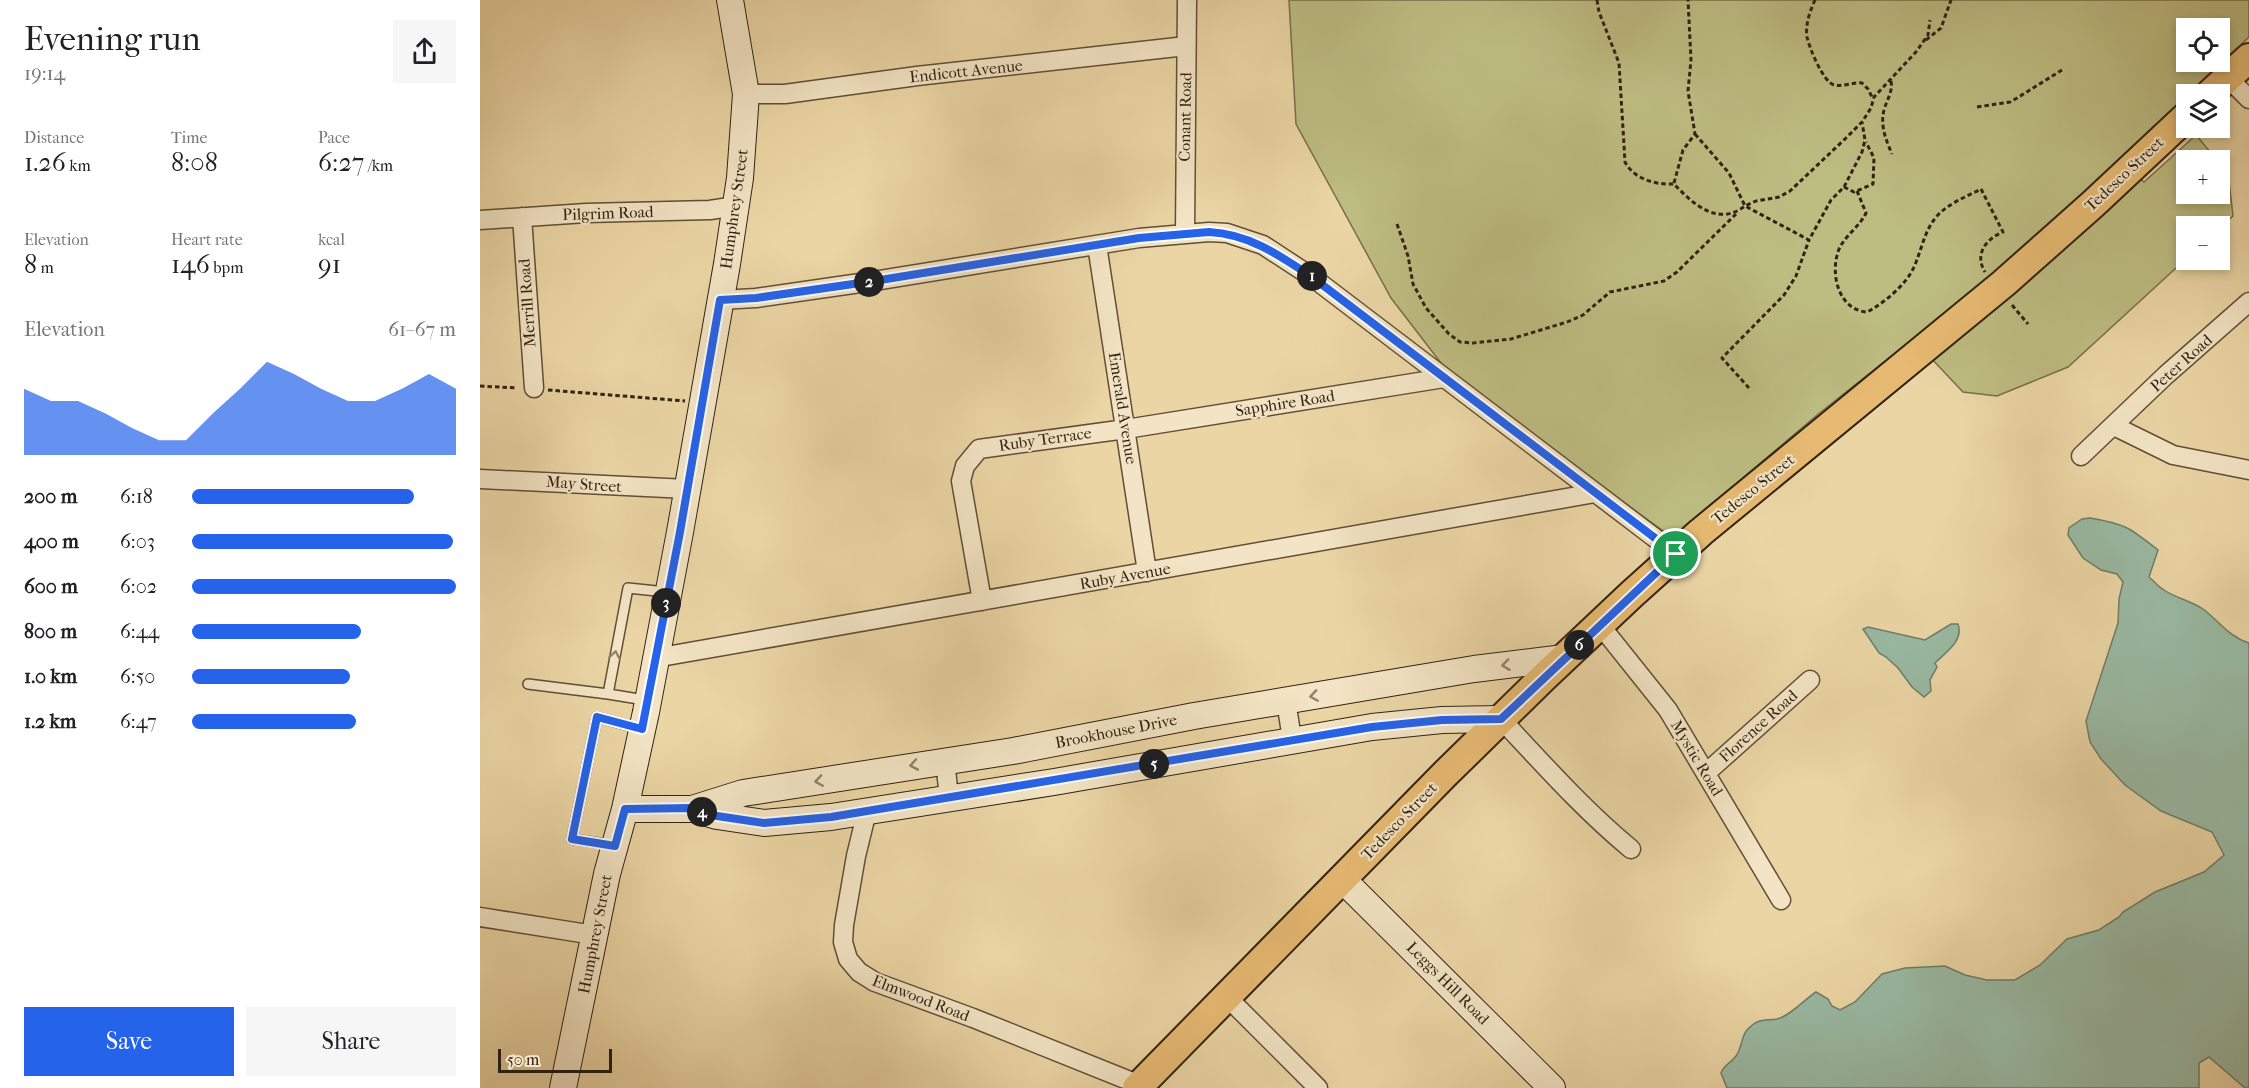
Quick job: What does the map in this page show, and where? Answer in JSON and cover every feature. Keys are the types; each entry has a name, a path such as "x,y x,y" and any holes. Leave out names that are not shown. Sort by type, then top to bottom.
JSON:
{"main road":[{"name":"Humphrey Street","path":"563,1088 594,935 625,809 648,700 703,403 736,206 746,94 730,0"},
{"path":"2221,84 2249,58"},
{"name":"Tedesco Street","path":"1139,1087 1501,719 1676,554 2004,283 2176,126"},
{"name":"Brookhouse Drive","path":"625,809 692,808 743,793 1013,751 1474,669 1564,658"},
{"name":"Brookhouse Drive","path":"692,808 717,816 764,823 831,817 1372,727 1430,721 1501,719"},
{"name":"Leggs Hill Road","path":"1342,879 1552,1088"}],"street":[{"name":"Conant Road","path":"1185,233 1187,0"},
{"name":"Endicott Avenue","path":"746,94 784,94 917,76 1186,46"},
{"path":"2230,91 2249,99"},
{"name":"Pilgrim Road","path":"480,220 710,210 736,206"},
{"name":"Merrill Road","path":"522,217 534,388"},
{"path":"720,300 756,298 874,281 1185,233 1227,233 1263,245 1312,277 1676,554"},
{"name":"Emerald Avenue","path":"1097,245 1147,572"},
{"name":"Peter Road","path":"2081,456 2166,375 2249,302"},
{"name":"Sapphire Road","path":"1126,429 1444,378"},
{"path":"2114,426 2173,455 2249,470"},
{"name":"Ruby Terrace","path":"982,601 962,489 965,466 970,458 979,449 1126,429"},
{"name":"May Street","path":"480,479 687,489"},
{"name":"Ruby Avenue","path":"655,658 1595,493"},
{"name":"Mystic Road","path":"1600,625 1668,710 1781,900"},
{"name":"Florence Road","path":"1706,773 1810,680"},
{"path":"1286,701 1292,739"},
{"path":"1501,719 1572,795 1631,849"},
{"path":"945,760 949,798"},
{"name":"Elmwood Road","path":"867,811 856,856 843,942 848,959 859,972 876,982 973,1018 1139,1087"},
{"path":"480,918 594,935"},
{"path":"1228,998 1318,1088"}],"lane":[{"path":"608,694 628,588 668,592"},
{"path":"528,684 648,700"},
{"path":"615,846 572,839 597,717 642,729"}],"path":[{"path":"1597,0 1599,12 1619,63 1624,162 1632,173 1640,177 1658,183 1674,184 1698,206 1713,214 1726,215 1738,212"},
{"path":"1688,0 1692,42 1688,92 1695,134 1729,173 1746,206 1809,240"},
{"path":"1815,0 1808,22 1807,38 1822,73 1833,85 1862,84 1868,89 1873,99"},
{"path":"1923,43 1941,28 1951,0"},
{"path":"1397,224 1408,256 1413,284 1437,323 1460,342 1473,344 1510,339 1567,322 1583,315 1610,292 1664,281 1677,272 1746,206 1756,201 1779,197 1790,191 1862,122 1871,108 1873,99 1923,43 1928,35 1930,20"},
{"path":"1977,107 2010,102 2062,70"},
{"path":"1891,80 1892,91 1883,119 1884,135 1892,154"},
{"path":"1844,187 1851,192 1857,192 1874,180 1872,174 1874,158 1865,140 1862,122"},
{"path":"1674,184 1683,150 1695,134"},
{"path":"1749,388 1722,358 1784,295 1796,276 1809,240 1831,200 1844,187 1862,152 1865,140"},
{"path":"1857,192 1866,213 1840,248 1835,269 1841,295 1856,310 1870,310 1903,283 1914,267 1924,236 1937,216 1960,199 1981,189 2003,232"},
{"path":"480,386 534,388 703,403"}],"shaded area":[{"path":"1289,0 2249,0 2249,37 2230,55 2230,18 2176,18 2176,72 2212,72 2199,84 2176,84 2176,106 2120,159 2144,182 2176,153 2176,204 2230,204 2230,190 2233,216 2230,219 2230,216 2176,216 2176,268 2068,367 1997,396 1963,392 1913,339 1817,415 1673,538 1454,380 1391,298 1296,124"},
{"path":"2193,138 2199,138 2209,150 2179,150"},
{"path":"2082,519 2112,522 2127,528 2158,550 2149,577 2169,593 2203,609 2230,633 2249,643 2249,1088 2245,1088 2209,1057 2199,1063 2199,1088 1727,1088 1721,1073 1738,1053 1747,1030 1758,1022 1782,1018 1816,992 1840,1010 1855,1002 1882,974 1905,968 1945,966 1965,975 1987,980 2015,980 2040,965 2067,939 2099,930 2155,892 2204,872 2224,855 2212,832 2161,811 2125,785 2101,759 2090,742 2086,721 2118,623 2119,599 2123,582 2117,574 2101,570 2083,558 2068,535 2069,528"},
{"path":"1951,624 1958,624 1958,636 1953,646 1935,663 1937,667 1930,680 1931,691 1924,697 1912,687 1898,668 1879,653 1863,629 1868,627 1925,640"}],"route":[{"path":"1185,233 1227,233 1263,245 1312,277 1676,554 1501,719 1442,720 1372,727 1292,739 1054,782 831,817 764,823 717,816 692,808 625,809 615,846 572,839 597,717 642,729 713,352 720,300 756,298 874,281 1139,238 1185,233"}]}
